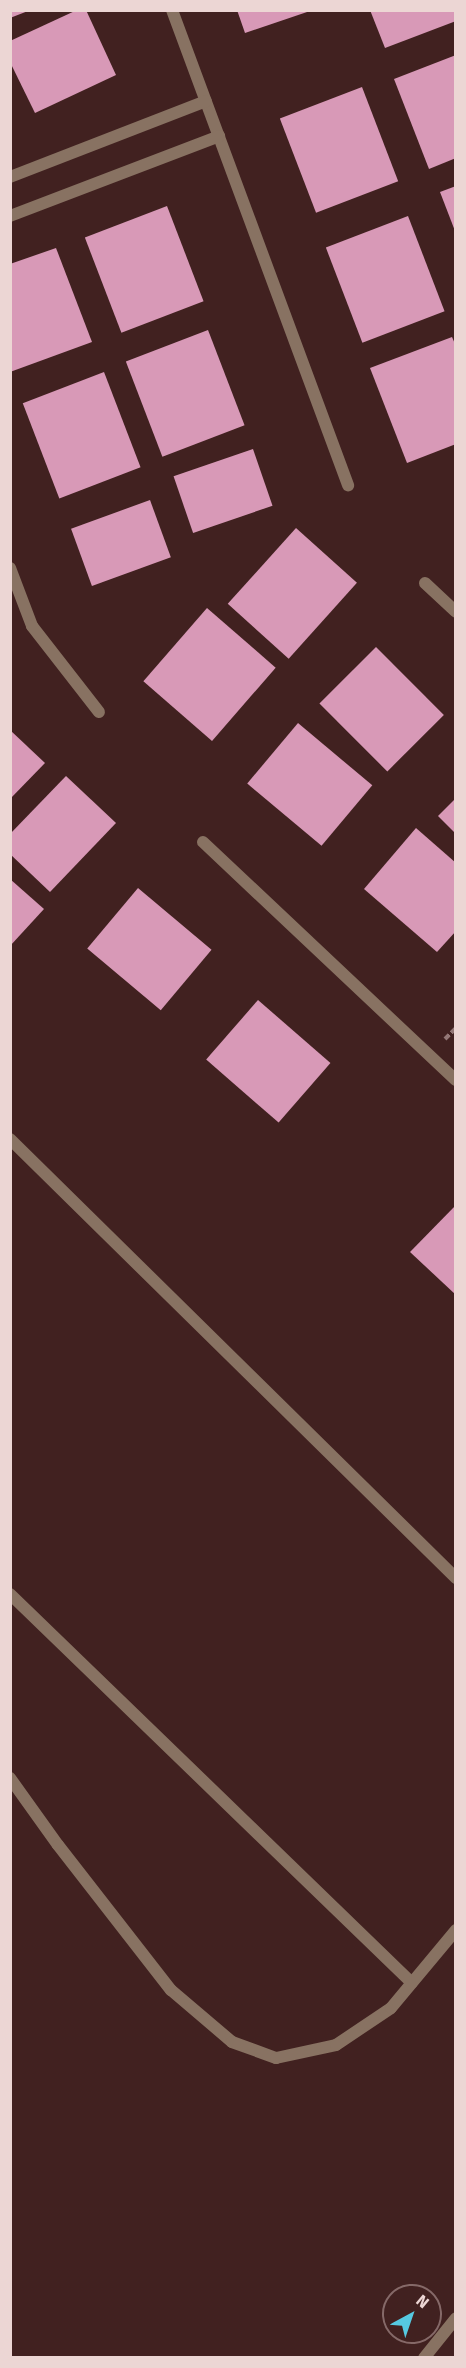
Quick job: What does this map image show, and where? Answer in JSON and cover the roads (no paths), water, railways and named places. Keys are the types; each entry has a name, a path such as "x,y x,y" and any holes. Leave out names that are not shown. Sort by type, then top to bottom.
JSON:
{"street":[{"path":"172,10 348,485"},
{"path":"10,177 206,102"},
{"path":"10,216 219,136"},
{"path":"10,568 32,626 99,712"},
{"path":"424,583 456,612"},
{"path":"202,842 456,1080"},
{"path":"10,1138 456,1578"},
{"path":"10,1594 412,1983"},
{"path":"10,1778 58,1845 171,1990 232,2042 276,2058 336,2045 391,2008 456,1930"},
{"path":"424,2358 456,2318"}]}
